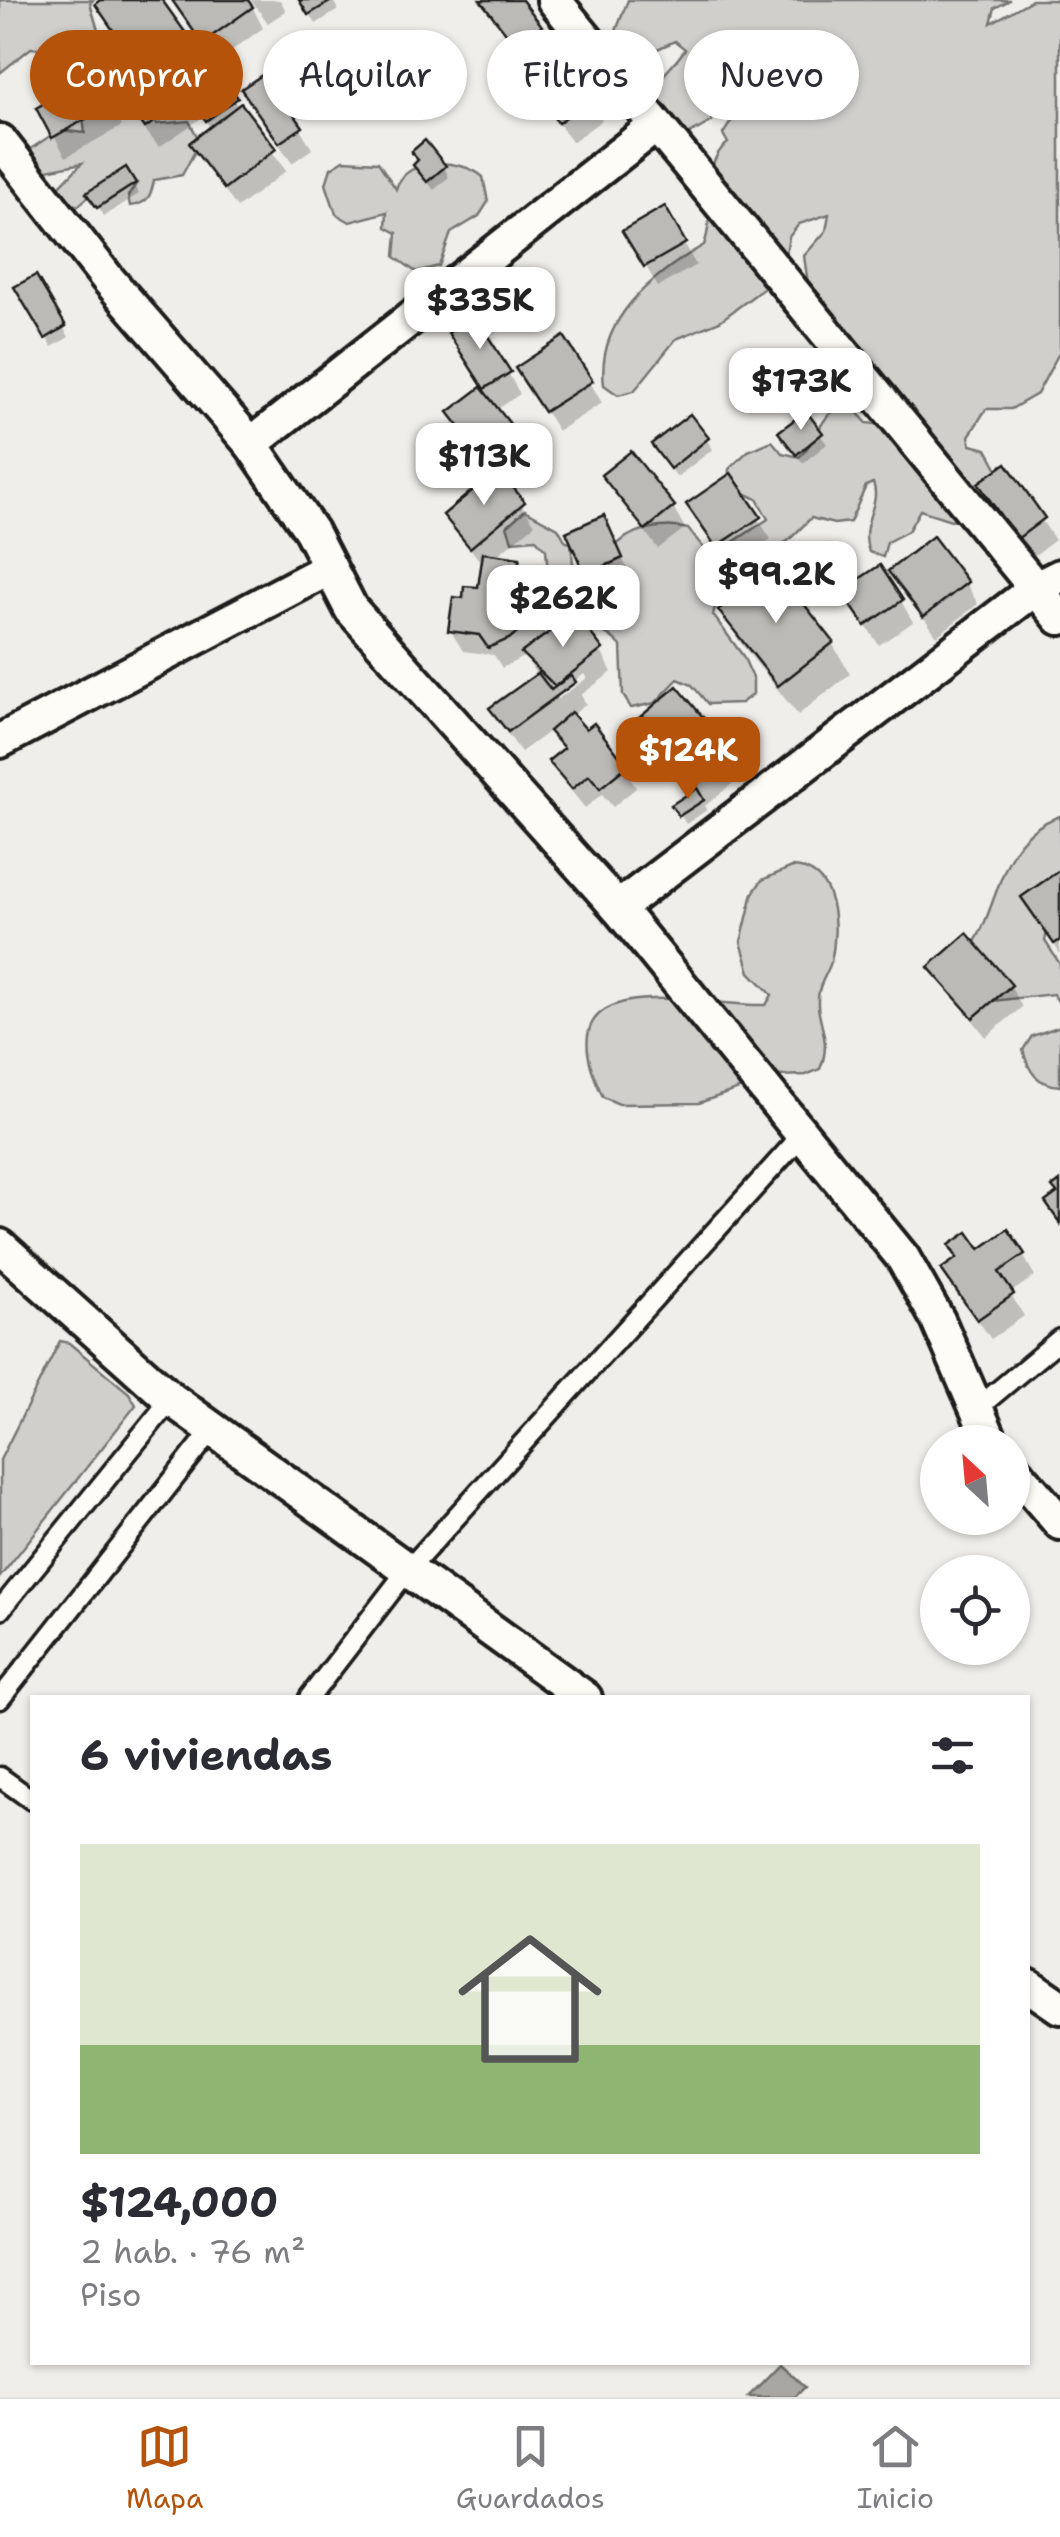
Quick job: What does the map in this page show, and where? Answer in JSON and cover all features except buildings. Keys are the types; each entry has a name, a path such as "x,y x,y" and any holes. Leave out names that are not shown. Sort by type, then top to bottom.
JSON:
{"street":[{"path":"554,0 654,127 1048,582 1060,618"},
{"path":"251,444 654,127"},
{"path":"0,141 107,278 251,444 311,530 351,609 618,908 902,1258 938,1320 982,1425"},
{"path":"0,741 328,569"},
{"path":"618,908 1048,582"},
{"path":"0,1246 171,1399 581,1695"},
{"path":"1030,1489 1060,1523"},
{"path":"1030,1987 1060,2007"}],"lane":[{"path":"311,1695 406,1572 802,1135"},
{"path":"974,1411 1060,1338"},
{"path":"0,1610 171,1399"},
{"path":"0,1699 212,1429"},
{"path":"0,1777 30,1799"}],"shaded area":[{"path":"0,0 93,0 90,3 98,30 30,30 30,49 0,73"},
{"path":"628,0 1010,0 995,8 991,23 1032,0 1060,0 1060,351 1037,394 1011,409 986,409 969,436 971,445 987,449 999,471 1002,505 989,513 951,520 920,510 908,531 887,542 883,557 869,552 866,542 875,499 873,483 866,486 850,522 834,524 811,518 789,540 760,558 762,562 748,582 715,607 713,615 743,656 753,678 753,694 741,703 708,704 692,685 678,679 655,703 631,708 623,695 621,646 602,631 547,623 544,605 558,586 548,573 546,550 536,539 512,541 507,526 525,510 558,528 566,542 571,543 574,574 580,581 593,573 626,537 652,528 688,529 709,554 718,552 768,519 757,499 728,485 729,469 748,451 772,441 782,453 799,457 825,419 849,404 867,423 876,424 882,419 811,305 804,256 826,231 829,214 799,224 789,237 783,269 772,282 720,321 676,339 634,391 618,395 604,385 604,362 618,320 647,285 704,245 713,163 728,143 723,134 732,120 859,120 859,30 684,30 684,48 675,41 664,46 664,30 616,30"},
{"path":"684,50 684,120 712,121 683,138 664,118 664,75"},
{"path":"83,120 152,120 157,124 189,121 200,142 182,175 154,180 145,201 130,206 128,196 137,183 129,179 97,189 78,206 63,201 60,186 82,163 43,171 26,158 29,150 59,130 85,133"},
{"path":"344,160 378,162 396,189 401,178 422,166 462,166 483,177 488,202 479,216 451,233 439,266 416,272 395,257 397,233 386,227 387,212 350,222 336,214 326,184 331,168"},
{"path":"1060,816 1060,877 1045,941 1060,964 1060,1004 1053,994 993,1001 970,950 1012,855 1039,826"},
{"path":"792,867 818,877 826,888 834,917 831,962 818,1001 825,1047 820,1069 806,1075 776,1076 699,1103 619,1104 603,1097 588,1054 591,1025 608,1008 634,1000 667,999 766,1005 772,995 750,972 741,942 753,893 762,880"},
{"path":"1060,1026 1060,1086 1035,1076 1023,1050 1032,1036"},
{"path":"60,1341 69,1343 129,1393 136,1405 0,1577 0,1460"},
{"path":"779,2365 805,2387 795,2397 748,2397"}]}
